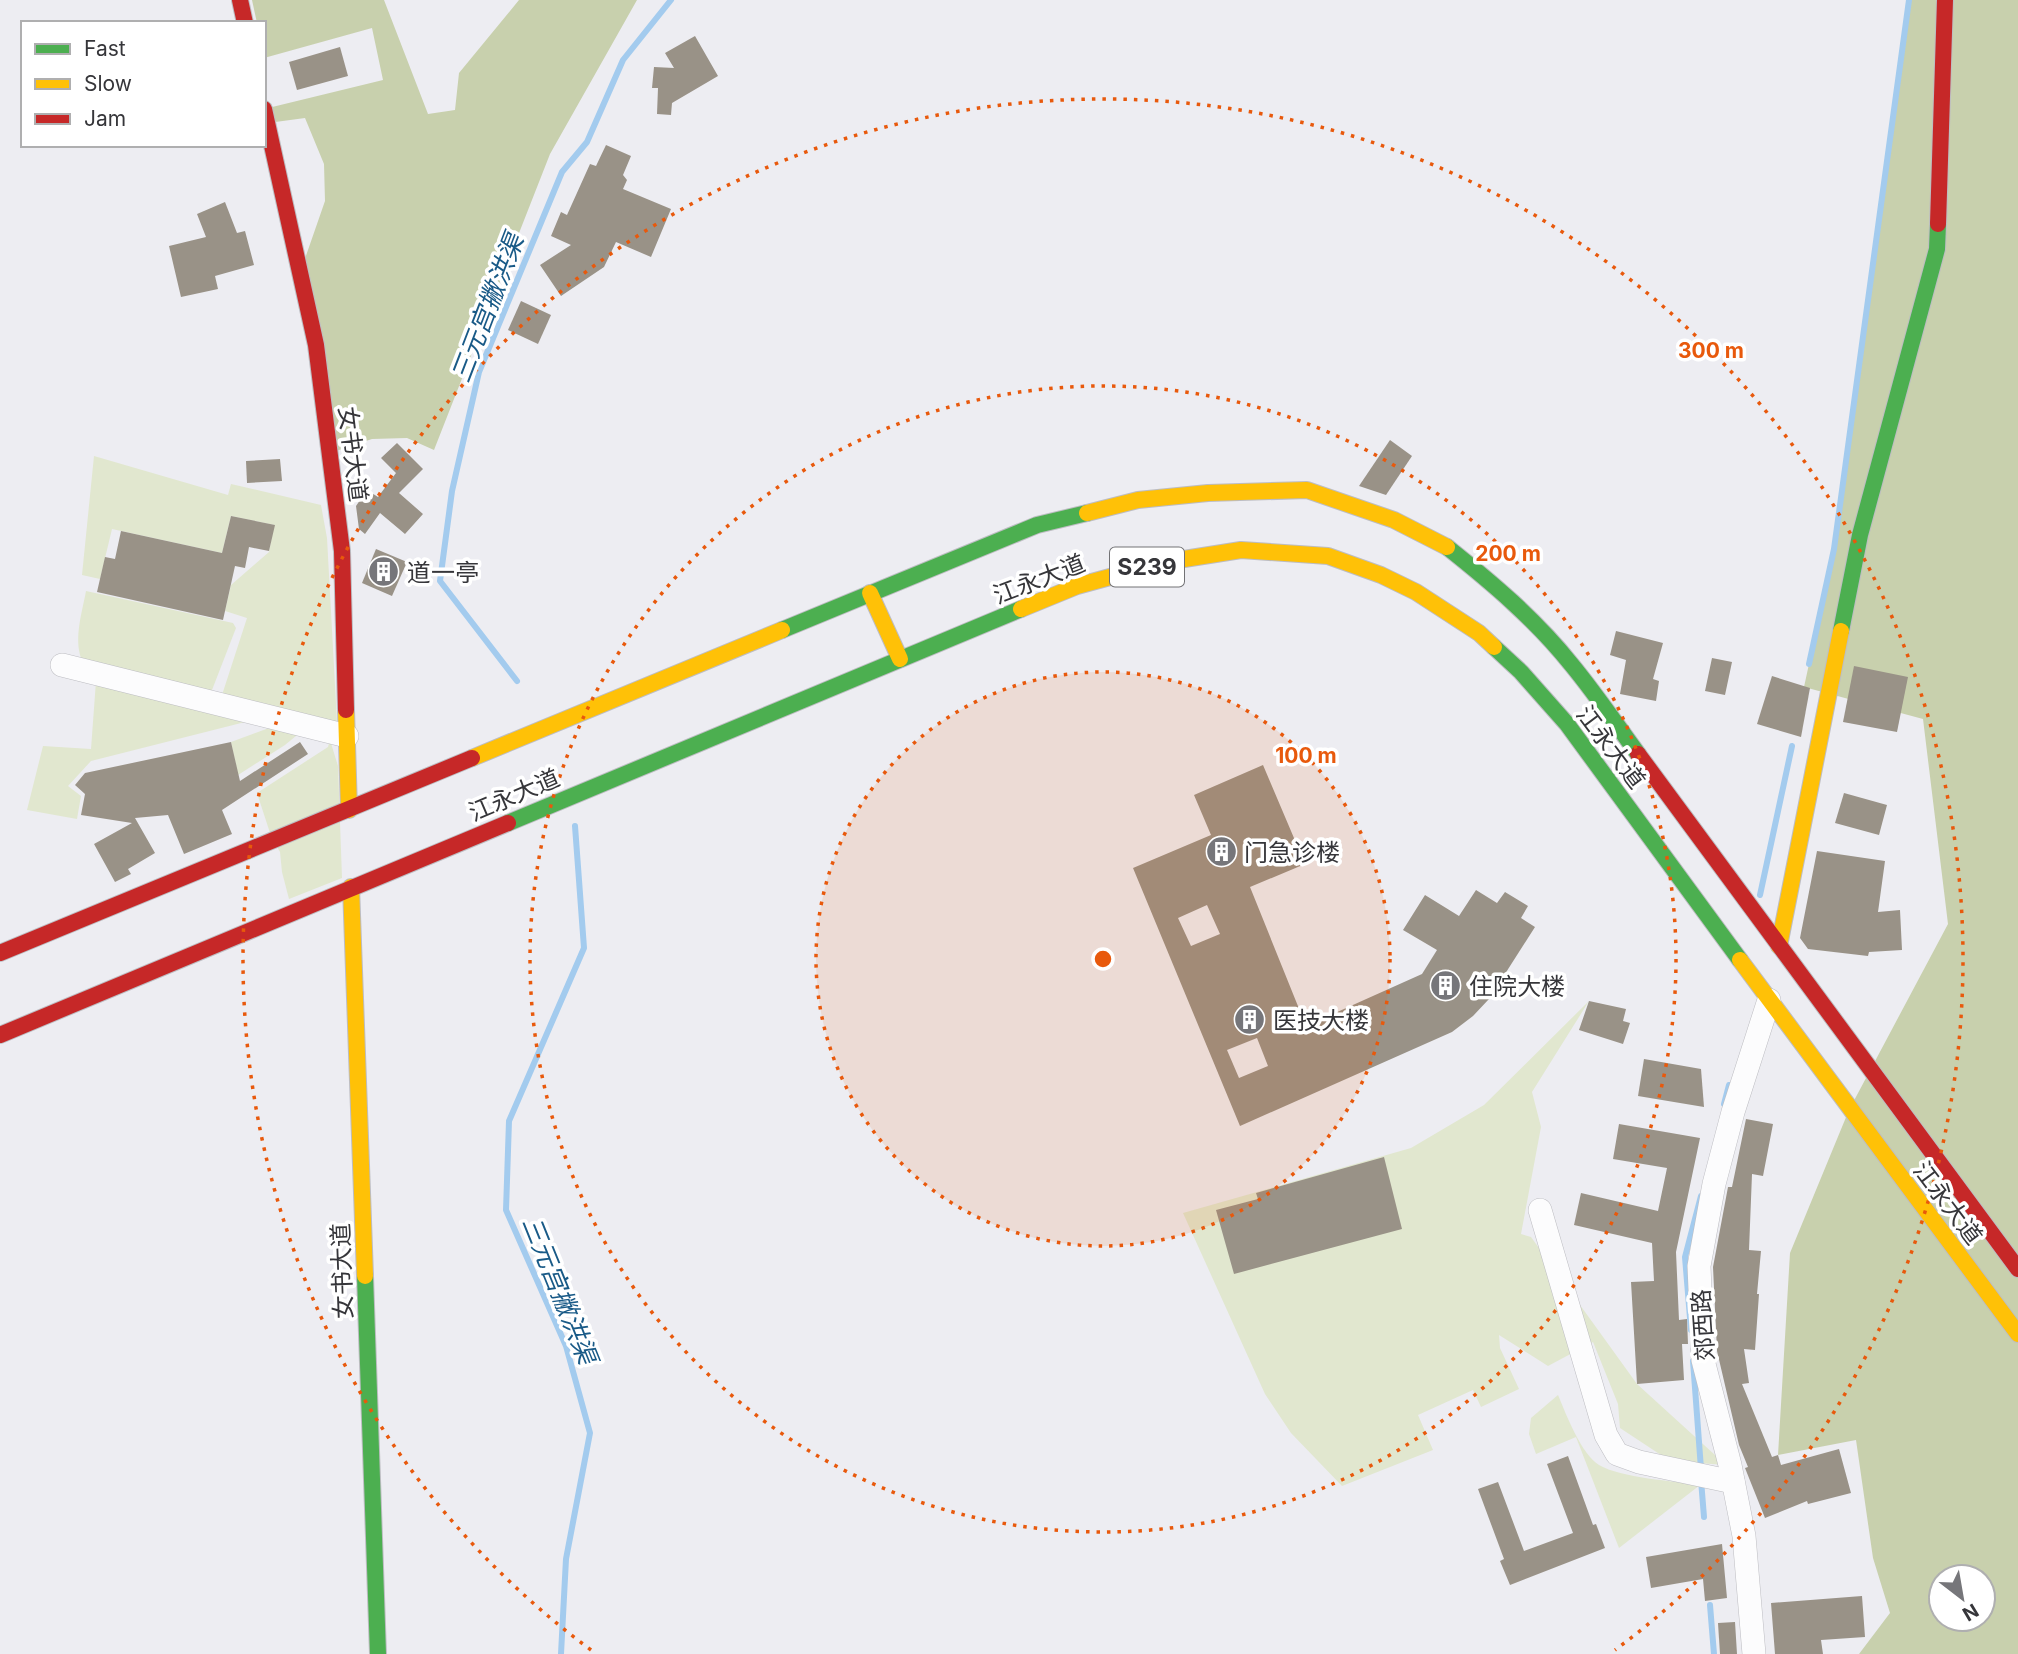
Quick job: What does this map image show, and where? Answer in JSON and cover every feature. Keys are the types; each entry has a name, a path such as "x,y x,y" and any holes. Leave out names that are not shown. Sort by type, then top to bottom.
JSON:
{"main road":[{"path":"240,0 245,21"},
{"path":"1779,946 1860,535 1937,249 1945,0"},
{"name":"女书大道","path":"266,118 316,345 342,551 349,810"},
{"name":"江永大道","path":"0,953 1037,525 1138,500 1208,493 1307,490 1394,520 1443,544 1485,576 1528,616 1571,663 2018,1269"},
{"name":"江永大道","path":"0,1035 1077,586 1165,562 1241,550 1328,556 1381,575 1416,592 1479,633 1521,673 1581,742 2018,1334"},
{"path":"870,593 900,659"},
{"name":"女书大道","path":"351,887 378,1654"}],"street":[{"path":"62,665 347,736"},
{"name":"郊西路","path":"1754,1654 1744,1536 1703,1360 1699,1266 1714,1184 1733,1112 1769,1000"},
{"path":"1540,1210 1606,1435 1617,1454 1639,1462 1733,1482"}],"green space":[{"path":"252,0 384,0 428,114 455,110 459,73 519,0 637,0 550,154 434,450 407,438 372,439 330,453 300,273 325,201 324,164 305,118 268,123 266,116 266,109 383,80 372,28 266,57 266,21 257,21"},
{"path":"1911,0 2018,0 2018,1654 1859,1654 1890,1613 1873,1558 1856,1440 1778,1455 1790,1253 1849,1110 1948,924 1923,719 1804,687 1834,549"},
{"path":"94,456 228,495 231,484 321,505 327,538 337,722 222,695 247,618 225,611 231,585 269,552 274,525 231,516 222,553 112,529 100,579 82,575"},
{"path":"86,591 233,623 236,628 212,690 207,691 81,658 78,633"},
{"path":"96,681 257,719 91,761 68,786 81,796 77,819 27,810 43,746 91,749"},
{"path":"277,725 302,731 238,775 231,742"},
{"path":"330,740 338,766 342,878 289,899 280,852 271,836 257,793 328,747"},
{"path":"1589,1001 1532,1092 1541,1127 1521,1234 1531,1237 1637,1384 1726,1465 1670,1461 1620,1428 1618,1404 1593,1342 1548,1366 1499,1335 1500,1348 1519,1389 1481,1407 1473,1390 1418,1415 1433,1450 1342,1486 1291,1433 1265,1394 1183,1213 1411,1148 1484,1105"},
{"path":"1558,1395 1580,1443 1599,1465 1634,1476 1700,1485 1619,1548 1576,1437 1536,1454 1529,1434 1531,1418"}],"building":[{"path":"695,36 718,76 672,103 671,115 657,114 658,88 652,88 654,67 674,68 665,53"},
{"path":"340,47 348,76 297,90 289,62"},
{"path":"606,145 631,156 623,175 627,180 623,189 671,209 651,257 616,242 604,267 561,296 540,265 571,245 551,236 561,212 567,215 590,164 596,166"},
{"path":"225,202 237,233 245,231 254,265 215,276 218,289 181,297 169,246 206,237 197,214"},
{"path":"521,301 551,315 538,344 508,330"},
{"path":"1390,440 1412,456 1386,495 1359,486"},
{"path":"397,443 423,469 399,493 423,514 405,534 380,513 365,534 359,529 356,506 367,490 378,497 396,473 381,458"},
{"path":"280,459 282,481 247,483 246,461"},
{"path":"231,516 275,525 269,551 249,547 245,568 235,566 223,620 97,592 105,557 115,559 121,531 222,553"},
{"name":"道一亭","path":"376,549 407,562 392,596 362,583"},
{"path":"1616,631 1663,643 1653,679 1659,681 1656,701 1620,694 1626,660 1610,655"},
{"path":"1712,658 1732,662 1725,695 1705,691"},
{"path":"1854,666 1908,677 1897,732 1843,722"},
{"path":"1772,676 1810,688 1801,737 1757,724"},
{"path":"231,742 240,781 300,742 308,754 222,810 232,834 184,854 168,815 135,818 155,853 128,869 131,874 115,882 94,844 132,823 81,815 85,794 75,785 85,773"},
{"path":"1263,765 1305,864 1250,887 1306,1026 1422,974 1437,950 1403,930 1425,895 1459,916 1476,890 1497,903 1505,892 1528,906 1521,918 1535,927 1489,999 1452,1032 1240,1126 1133,868 1211,835 1194,795","holes":["1207,905 1220,934 1191,946 1178,918","1257,1038 1268,1066 1239,1078 1227,1050"]},
{"path":"1844,793 1887,805 1879,835 1835,823"},
{"path":"1817,851 1885,861 1878,912 1900,910 1902,950 1869,952 1868,956 1808,949 1800,938"},
{"path":"1589,1001 1626,1009 1623,1021 1630,1023 1623,1044 1579,1030"},
{"path":"1644,1059 1701,1069 1704,1107 1638,1096"},
{"path":"1746,1119 1773,1124 1763,1176 1752,1174 1749,1250 1761,1251 1759,1294 1755,1350 1744,1349 1749,1383 1742,1384 1772,1457 1778,1455 1781,1465 1839,1449 1851,1493 1808,1504 1807,1501 1765,1518 1745,1468 1748,1467 1739,1445 1717,1351 1713,1267 1728,1187 1732,1187"},
{"path":"1619,1124 1700,1138 1676,1252 1679,1320 1687,1319 1688,1344 1682,1344 1684,1380 1637,1384 1631,1282 1654,1281 1652,1243 1574,1225 1581,1193 1658,1211 1667,1168 1613,1159"},
{"path":"1384,1157 1402,1229 1234,1274 1216,1210 1258,1199 1256,1193"},
{"path":"1568,1456 1593,1525 1596,1524 1605,1548 1510,1585 1500,1561 1504,1559 1478,1489 1498,1482 1524,1551 1573,1533 1547,1464"},
{"path":"1722,1544 1727,1598 1705,1601 1703,1579 1651,1588 1646,1557"},
{"path":"1862,1596 1865,1637 1821,1640 1823,1654 1775,1654 1771,1603"},
{"path":"1735,1622 1737,1654 1720,1654 1718,1623"}],"waterway":[{"name":"三元宫撇洪渠","path":"517,681 440,581 452,491 479,372 562,172 587,142 623,60 671,0"},
{"path":"1809,664 1834,549 1909,0"},
{"path":"1760,895 1792,746"},
{"name":"三元宫撇洪渠","path":"561,1654 566,1559 590,1433 566,1346 506,1210 509,1121 584,948 575,826"},
{"path":"1724,1104 1729,1085"},
{"path":"1691,1330 1685,1257 1701,1196"},
{"path":"1693,1361 1701,1469"},
{"path":"1701,1480 1704,1517"},
{"path":"1710,1605 1714,1654"}],"traffic: fast":[{"path":"1841,631 1860,535 1937,249 1938,224"},
{"path":"782,630 1037,525 1087,513"},
{"path":"1447,547 1528,616 1557,647 1638,754"},
{"path":"508,823 1021,609"},
{"path":"1494,647 1521,672 1567,724 1740,960"},
{"path":"365,1276 378,1654"}],"traffic: slow":[{"path":"1087,513 1138,500 1208,493 1307,490 1394,520 1447,547"},
{"path":"1021,609 1077,586 1165,562 1241,550 1328,556 1381,575 1416,592 1479,633 1494,647"},
{"path":"870,593 900,659"},
{"path":"472,758 782,630"},
{"path":"1779,946 1841,631"},
{"path":"346,710 349,810"},
{"path":"351,887 365,1276"},
{"path":"1740,960 2018,1334"}],"traffic: jam":[{"path":"240,0 245,21"},
{"path":"1938,224 1945,0"},
{"path":"266,118 316,345 342,551 346,710"},
{"path":"1638,754 2018,1269"},
{"path":"0,953 472,758"},
{"path":"0,1035 508,823"}],"place":[{"name":"道一亭","path":"384,572"},
{"name":"门急诊楼","path":"1221,852"},
{"name":"住院大楼","path":"1446,986"},
{"name":"医技大楼","path":"1250,1020"}]}
